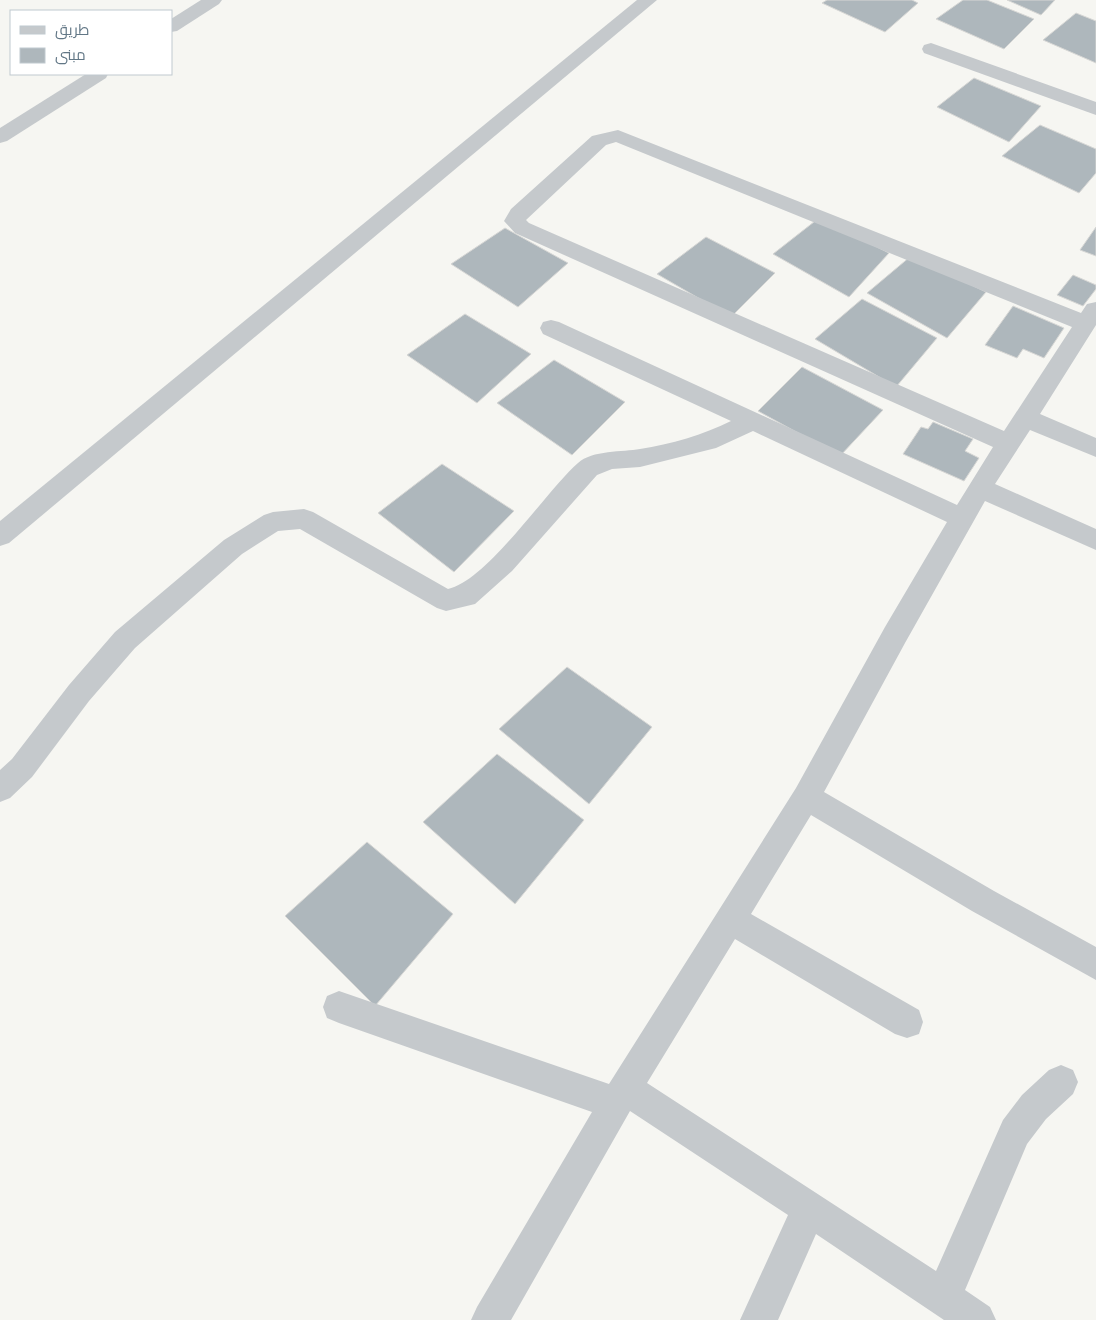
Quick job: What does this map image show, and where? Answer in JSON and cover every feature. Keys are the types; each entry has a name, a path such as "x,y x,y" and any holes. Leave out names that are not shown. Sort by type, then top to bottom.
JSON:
{"street":[{"path":"172,26 213,0"},
{"path":"0,536 648,0"},
{"path":"931,48 1096,109"},
{"path":"0,137 97,75"},
{"path":"490,1320 620,1096 806,797 962,518 1024,417 1091,315 618,136 599,140 518,214 515,221 522,228 1007,444"},
{"path":"551,328 962,518"},
{"path":"1024,417 1096,448"},
{"path":"0,788 22,768 79,693 125,640 233,547 273,522 304,519 446,600 466,596 503,564 588,468 610,460 640,458 716,439 753,421"},
{"path":"980,488 1096,540"},
{"path":"806,797 983,901 1096,964"},
{"path":"730,919 907,1022"},
{"path":"339,1007 620,1096 809,1208 977,1320"},
{"path":"943,1298 1015,1132 1034,1106 1061,1082"},
{"path":"759,1320 809,1208"}],"building":[{"path":"827,0 912,0 918,3 885,32 822,3"},
{"path":"963,0 987,0 1034,19 1004,49 936,19"},
{"path":"1007,0 1055,0 1041,15"},
{"path":"1076,13 1096,21 1096,63 1043,40"},
{"path":"974,78 1041,106 1009,142 937,107"},
{"path":"1040,125 1096,149 1096,173 1079,193 1002,156"},
{"path":"819,218 889,253 849,297 773,254"},
{"path":"1096,227 1096,256 1080,250"},
{"path":"505,228 568,263 518,307 451,264"},
{"path":"706,237 775,273 731,317 657,274"},
{"path":"911,256 986,292 947,338 867,293"},
{"path":"1073,275 1096,285 1096,289 1083,306 1057,295"},
{"path":"862,299 937,338 896,387 815,339"},
{"path":"1013,306 1064,328 1044,358 1023,349 1017,358 985,345"},
{"path":"465,314 531,354 477,403 407,355"},
{"path":"554,360 625,402 572,455 497,403"},
{"path":"802,367 883,410 840,456 758,411"},
{"path":"933,422 973,439 965,451 979,458 964,481 903,454 921,427 928,429"},
{"path":"442,464 514,511 454,572 378,513"},
{"path":"567,667 652,727 589,804 499,729"},
{"path":"497,754 584,820 515,904 423,822"},
{"path":"367,842 453,914 375,1006 285,916"}]}
